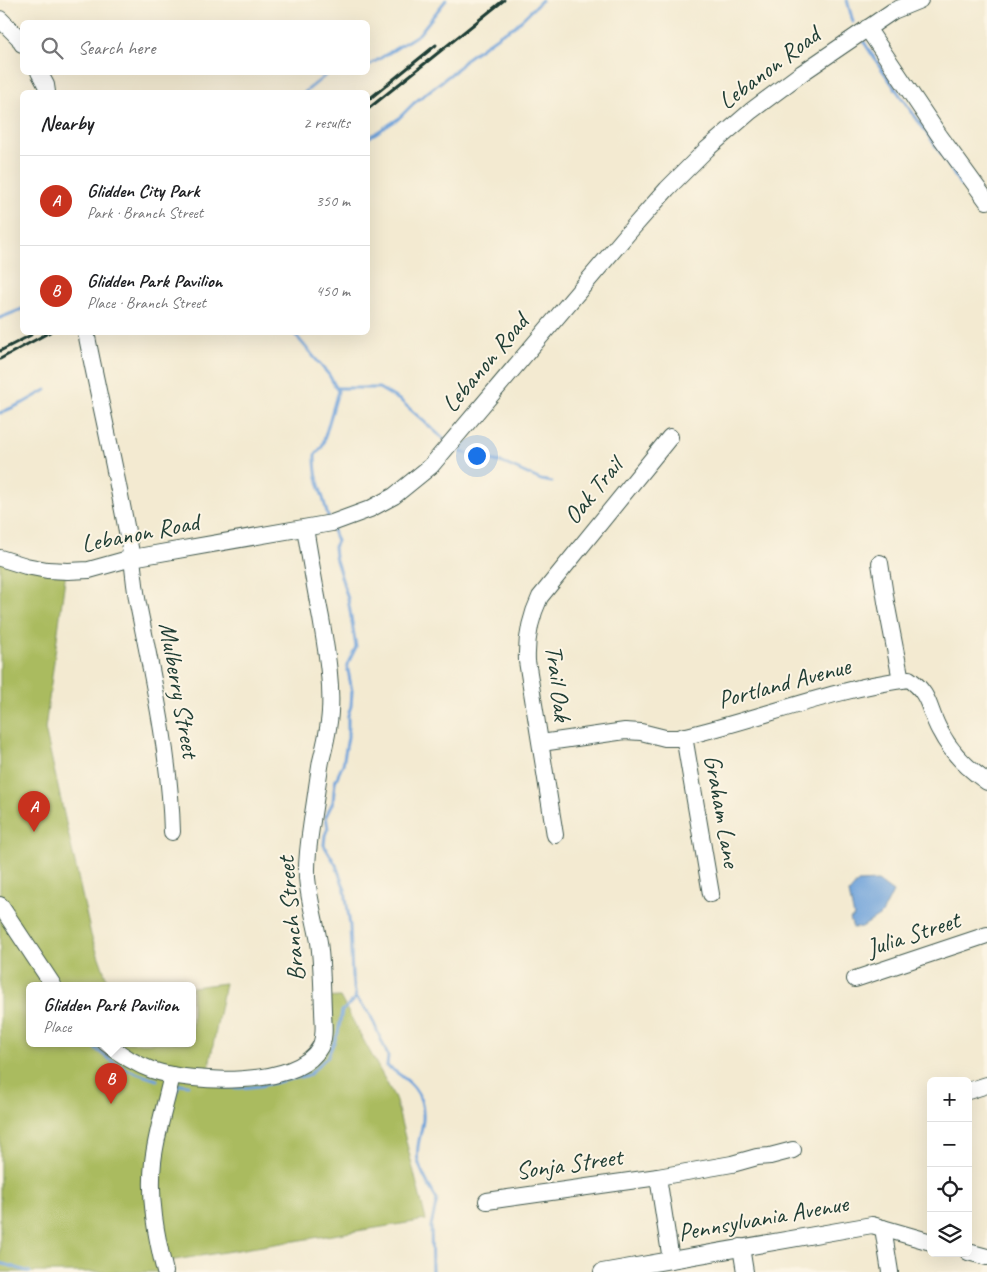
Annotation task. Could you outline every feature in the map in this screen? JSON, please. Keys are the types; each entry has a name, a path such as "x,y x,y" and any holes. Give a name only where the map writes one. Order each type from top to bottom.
{"street":[{"name":"Lebanon Road","path":"0,558 33,567 68,571 89,570 132,558 332,523 370,509 394,496 414,482 431,466 629,232 667,189 707,149 751,111 802,73 893,10 920,0"},
{"path":"0,19 20,40"},
{"path":"867,28 939,135 987,201"},
{"path":"41,75 47,90"},
{"name":"Mulberry Street","path":"87,335 132,558 138,603 147,643 168,772 172,832"},
{"name":"Oak Trail","path":"556,577 670,437"},
{"name":"Branch Street","path":"112,1047 136,1063 172,1075 220,1080 247,1078 295,1069 313,1057 324,1038 322,966 319,941 310,904 307,856 330,713 330,687 328,662 305,528"},
{"path":"880,563 901,680 909,679 918,684 925,694 938,729 948,746 958,758 986,779"},
{"name":"Trail Oak","path":"541,743 527,661 526,641 536,604 556,577"},
{"name":"Portland Avenue","path":"541,743 625,731 641,732 666,738 684,736 784,708 901,680"},
{"name":"Graham Lane","path":"684,736 711,894"},
{"path":"541,743 555,835"},
{"path":"0,905 51,982"},
{"name":"Julia Street","path":"855,979 987,935"},
{"path":"165,1272 154,1218 152,1186 153,1160 172,1075"},
{"path":"972,1090 987,1085"},
{"name":"Sonja Street","path":"487,1201 658,1177 732,1164 744,1159 770,1156 793,1150"},
{"name":"Sonja Street","path":"658,1177 671,1260"},
{"name":"Pennsylvania Avenue","path":"602,1272 872,1225 927,1241"},
{"path":"883,1228 890,1272"},
{"path":"741,1247 745,1272"},
{"path":"972,1253 987,1258"}],"green space":[{"path":"0,558 66,571 45,729 91,935 108,982 26,982 26,1047 196,1047 196,987 225,983 208,1072 247,1078 302,1065 319,1048 322,998 340,997 395,1098 426,1220 156,1263 158,1272 0,1272"}],"water":[{"path":"878,881 893,892 882,914 862,927 853,928 850,919 854,917 849,893 858,882"}],"waterway":[{"path":"370,65 419,34 446,0"},
{"path":"370,137 398,119 414,103 456,70 467,58 515,26 542,0"},
{"path":"847,0 853,22"},
{"path":"864,42 938,149 961,186"},
{"path":"308,90 326,75"},
{"path":"0,318 20,310"},
{"path":"296,335 329,375 338,391 322,447 315,455 318,480 329,519"},
{"path":"336,388 379,388 401,401 446,441"},
{"path":"0,413 46,390"},
{"path":"453,447 457,451 503,463 541,480 552,482"},
{"path":"332,528 337,541 334,547 335,557 348,599 356,647 347,665 352,691 348,715 348,737 343,764 335,782 333,802 326,816 328,828 324,845 336,865 345,890 350,926 352,976 356,998 370,1014 388,1056 387,1066 414,1087 421,1101 423,1120 417,1156 424,1176 437,1200 431,1226 432,1272"},
{"path":"221,1087 260,1086 309,1075 328,1056 338,1033 342,1011 356,998"},
{"path":"94,1047 121,1066 157,1080"},
{"path":"175,1096 179,1084 188,1085"},
{"path":"162,1156 162,1165"},
{"path":"0,1263 30,1272"}],"railway":[{"path":"370,107 504,0"},
{"path":"370,98 436,45"},
{"path":"0,351 31,335"},
{"path":"0,359 44,335"}],"place":[{"name":"Glidden City Park","path":"34,832"},
{"name":"Glidden Park Pavilion","path":"111,1104"}]}
